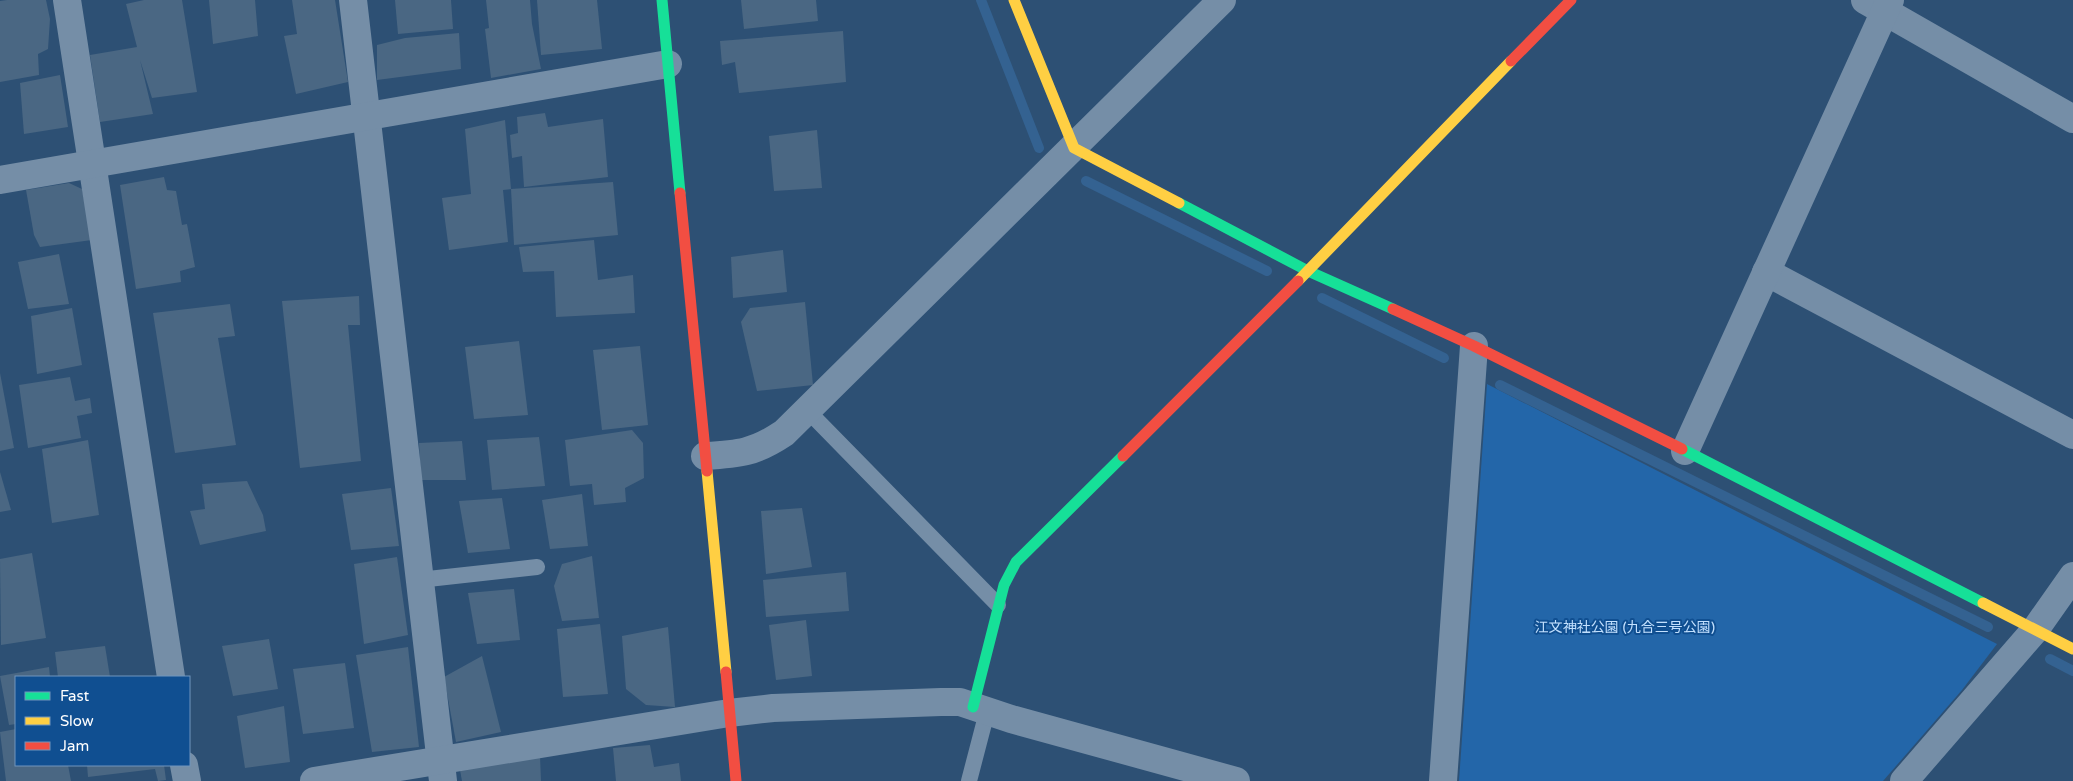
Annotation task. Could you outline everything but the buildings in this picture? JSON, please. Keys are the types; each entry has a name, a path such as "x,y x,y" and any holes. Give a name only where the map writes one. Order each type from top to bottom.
{"street":[{"path":"67,0 171,676"},
{"path":"353,0 441,771"},
{"path":"662,0 736,781"},
{"path":"1014,0 1074,148 1308,271 1474,346 1685,451 2073,649"},
{"path":"705,456 740,454 764,446 784,433 1222,0"},
{"path":"980,709 998,605 1004,585 1016,562 1308,271 1571,0"},
{"path":"1685,451 1766,272 1880,4 2073,119"},
{"path":"0,180 668,64"},
{"path":"1766,272 2073,435"},
{"path":"1444,781 1474,346"},
{"path":"1904,781 2035,630 2073,576"},
{"path":"314,781 441,771 729,713 773,708 838,708 941,702 960,702 1236,781"},
{"path":"184,766 186,781"}],"lane":[{"path":"807,410 998,605"},
{"path":"420,580 537,567"},
{"path":"970,781 980,709"}],"green space":[{"name":"江文神社公園 (九合三号公園)","path":"1487,384 1997,644 1962,690 1883,781 1459,781"}],"waterway":[{"path":"981,0 1039,148"},
{"path":"1086,181 1267,271"},
{"path":"1322,298 1444,358"},
{"path":"1500,385 1988,627"},
{"path":"2050,659 2073,671"}],"traffic: fast":[{"path":"662,0 680,193"},
{"path":"1179,203 1308,271 1393,309"},
{"path":"1682,449 1983,603"},
{"path":"973,707 1004,585 1016,562 1123,456"}],"traffic: slow":[{"path":"1014,0 1074,148 1179,203"},
{"path":"1298,281 1511,61"},
{"path":"707,471 726,672"},
{"path":"1983,603 2073,649"}],"traffic: jam":[{"path":"1511,61 1571,0"},
{"path":"680,193 707,471"},
{"path":"1123,456 1298,281"},
{"path":"1393,309 1474,346 1682,449"},
{"path":"726,672 736,781"}]}
